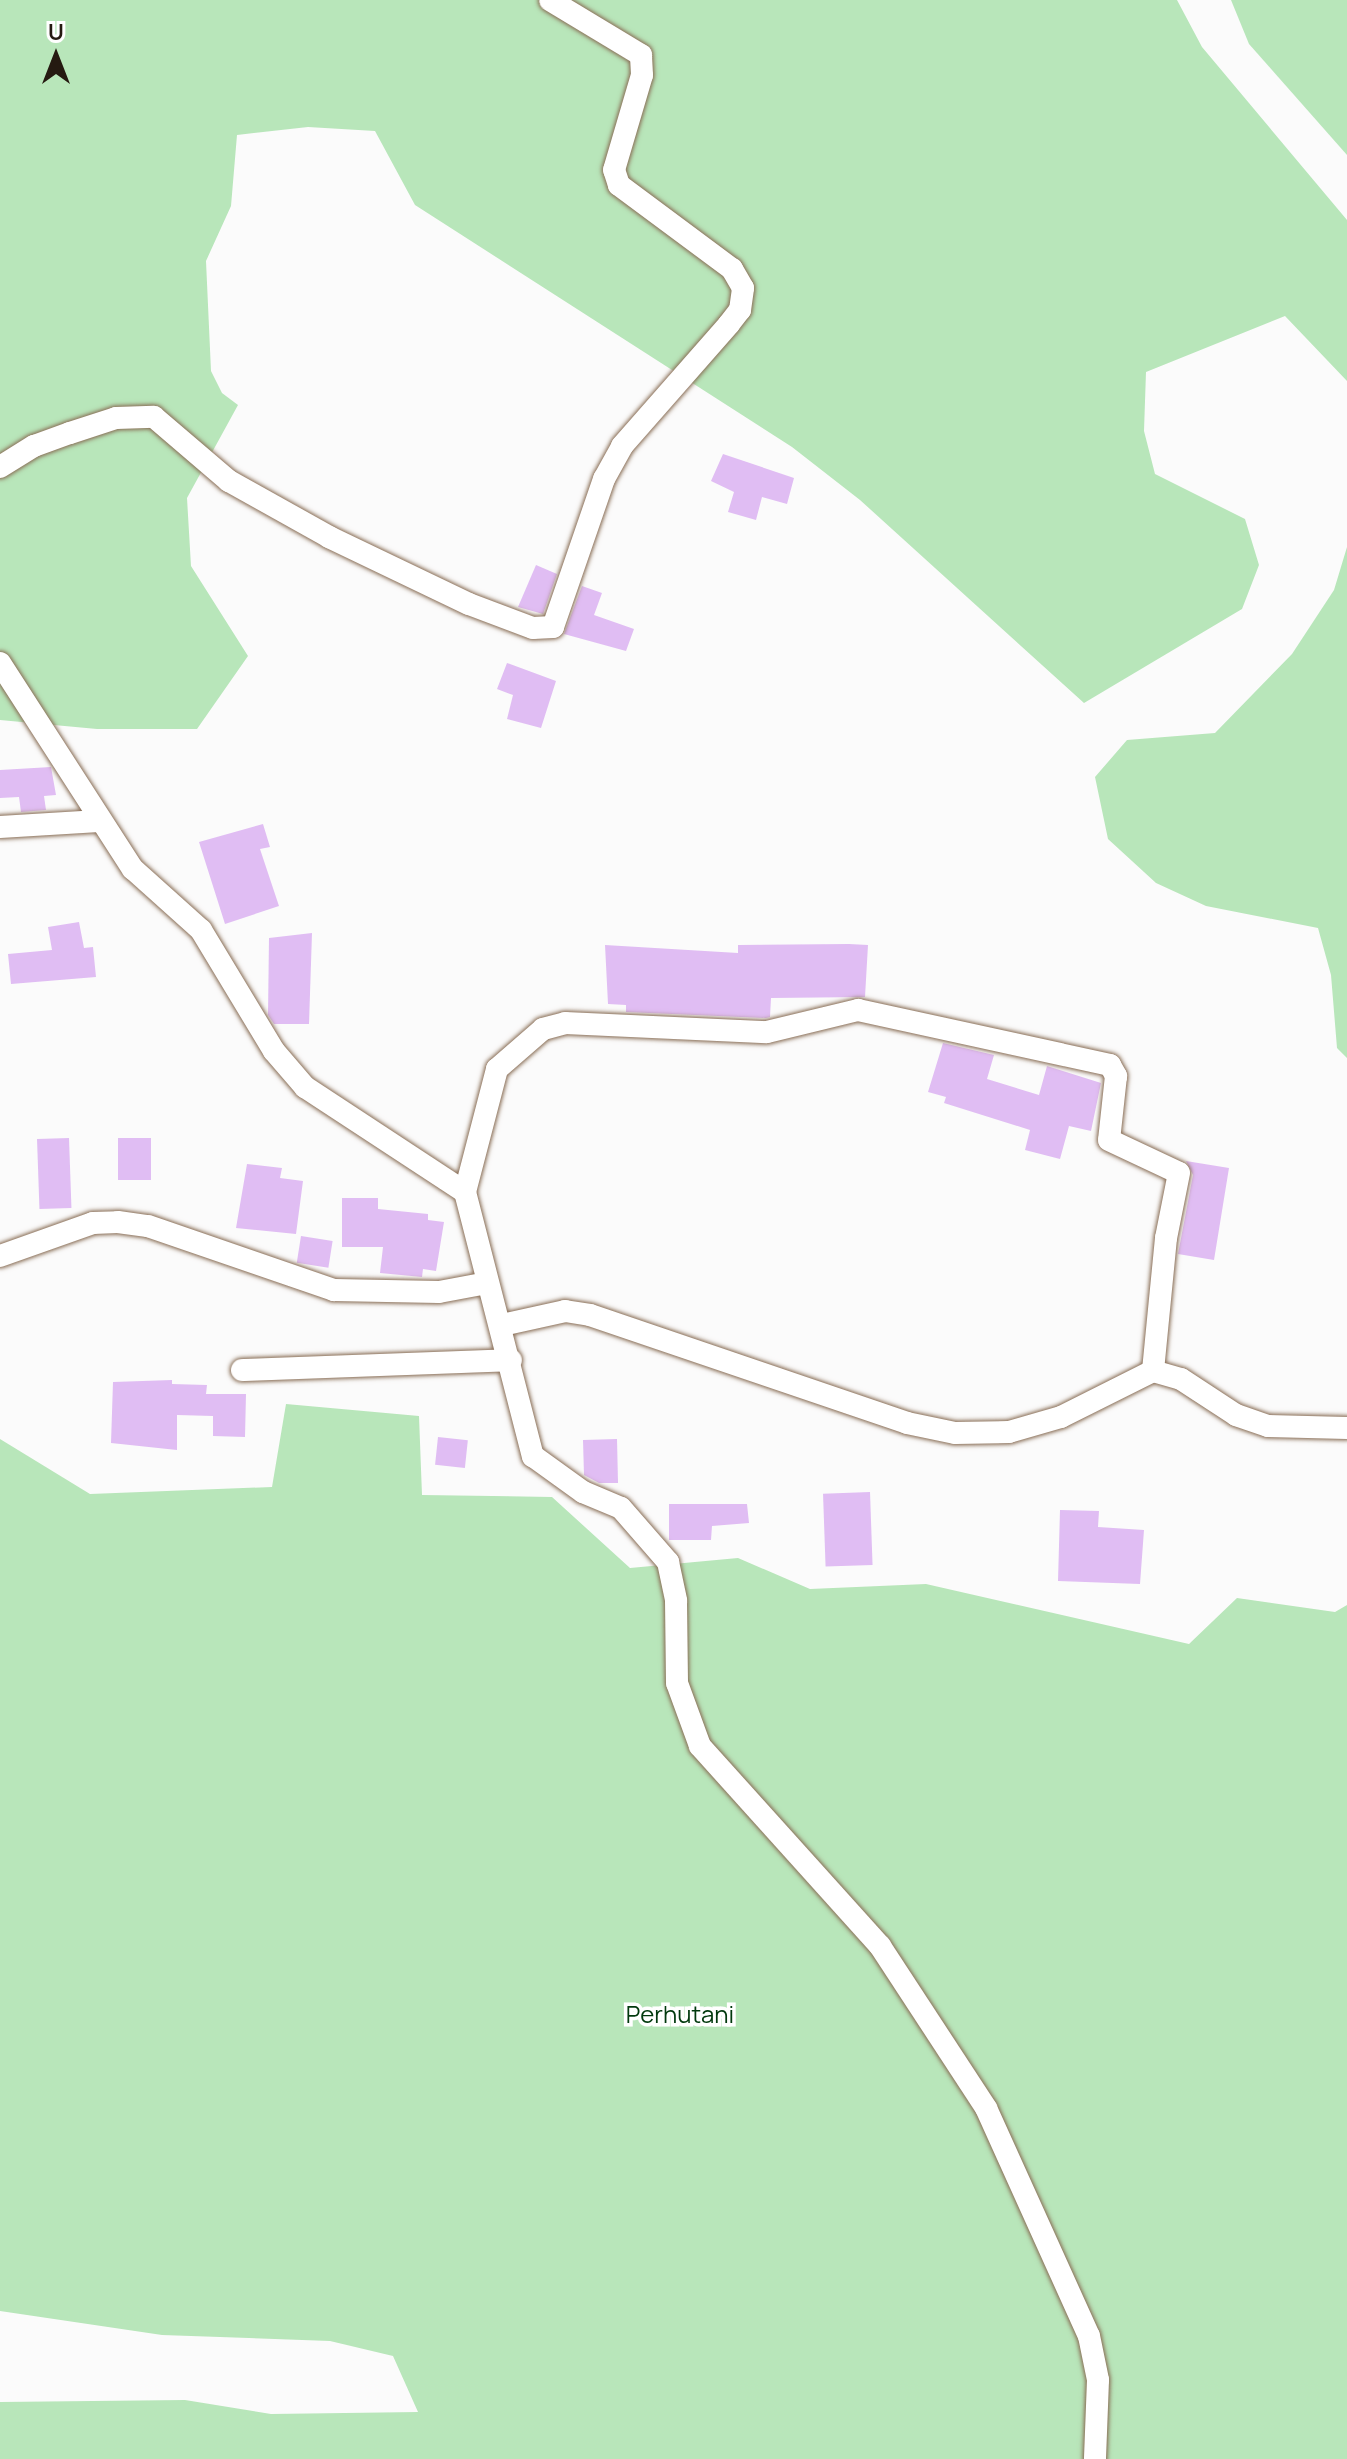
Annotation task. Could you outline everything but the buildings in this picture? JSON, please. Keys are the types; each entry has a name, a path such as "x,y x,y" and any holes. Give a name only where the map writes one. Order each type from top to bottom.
{"street":[{"path":"0,467 34,446 116,418 154,417 229,481 329,537 469,604 533,628 553,627 604,479 622,446 740,310 743,288 732,269 619,185 614,170 642,75 641,55 550,0"},
{"path":"0,663 99,821 133,869 201,930 274,1051 305,1087 465,1192"},
{"path":"0,827 99,821"},
{"path":"1095,2459 1098,2380 1089,2336 977,2090 880,1946 711,1764 677,1683 676,1601 668,1562 621,1508 583,1492 533,1456 502,1325 487,1283 465,1192 497,1069 543,1029 565,1023 767,1032 858,1010 1110,1065 1116,1076 1109,1140 1179,1173 1166,1238 1153,1371"},
{"path":"0,1256 93,1223 118,1222 148,1226 334,1290 423,1293 487,1283"},
{"path":"502,1325 565,1311 590,1315 907,1423 955,1433 1009,1432 1061,1417 1153,1371 1181,1379 1236,1415 1268,1426 1347,1428"},
{"path":"242,1370 511,1360"}],"green space":[{"path":"0,0 1177,0 1202,47 1347,220 1347,381 1285,316 1146,372 1144,431 1155,474 1245,519 1259,565 1242,609 1084,703 860,500 792,447 415,205 375,131 308,127 237,135 231,206 206,261 211,371 222,393 238,405 187,498 191,566 248,656 197,729 97,729 0,720"},
{"path":"1231,0 1347,0 1347,155 1249,44"},
{"path":"1347,547 1347,1058 1337,1048 1331,975 1318,928 1206,906 1156,883 1108,839 1095,777 1127,740 1215,733 1292,654 1334,590"},
{"name":"Perhutani","path":"286,1404 419,1416 422,1495 552,1497 630,1568 738,1558 810,1589 926,1584 1189,1644 1237,1598 1335,1612 1347,1605 1347,2459 0,2459 0,2402 185,2400 271,2414 418,2412 393,2356 330,2341 162,2335 0,2311 0,1439 90,1494 272,1487"}]}
